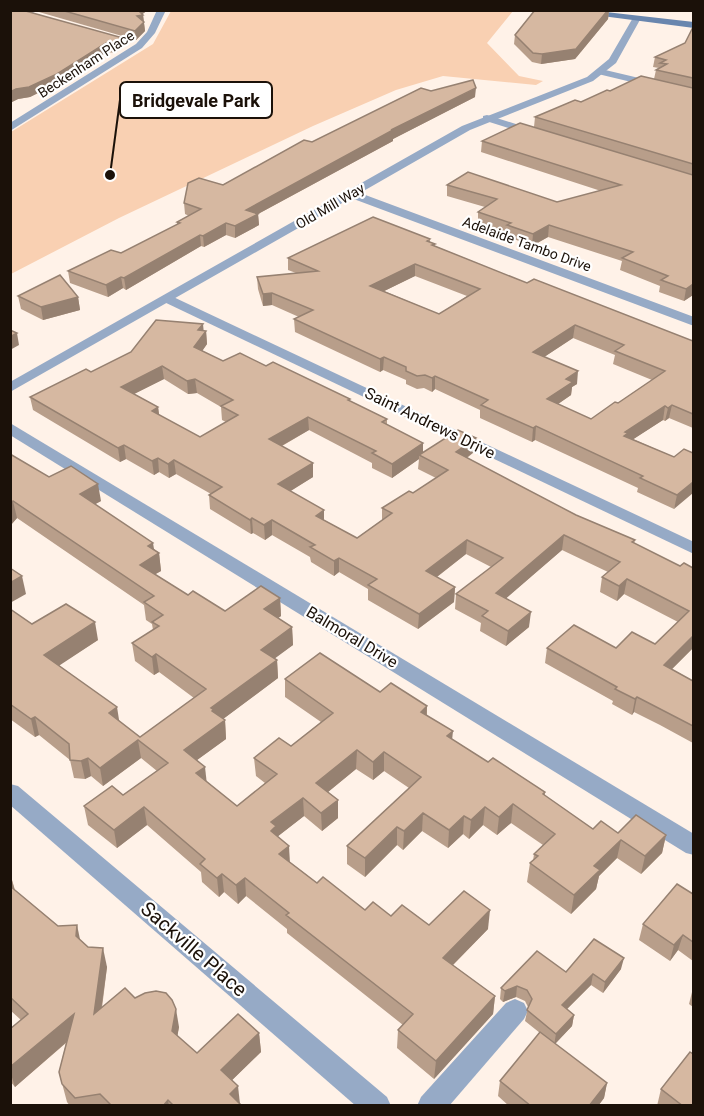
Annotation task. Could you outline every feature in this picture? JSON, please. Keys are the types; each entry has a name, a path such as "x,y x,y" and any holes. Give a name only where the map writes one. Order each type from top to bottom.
{"main road":[{"path":"560,10 639,14 693,25"}],"street":[{"path":"11,10 32,14"},
{"name":"Beckenham Place","path":"10,128 139,46 151,33 162,10"},
{"path":"10,22 32,14"},
{"name":"Old Mill Way","path":"10,388 487,118 578,84 601,72 618,53 639,14"},
{"path":"128,43 139,46"},
{"path":"601,72 693,94"},
{"path":"487,118 552,138"},
{"name":"Adelaide Tambo Drive","path":"351,194 693,322"},
{"name":"Saint Andrews Drive","path":"167,298 693,549"},
{"name":"Balmoral Drive","path":"10,428 693,846"},
{"name":"Sackville Place","path":"10,792 377,1106"},
{"path":"431,1106 515,1011"}],"shaded area":[{"path":"171,11 513,11 487,43 519,76 543,81 536,85 443,76 396,90 313,126 119,218 11,274 11,132 153,44"}],"building":[{"path":"10,10 22,10 123,38 114,44 106,43 57,74 29,87 10,92"},
{"path":"61,10 138,10 143,15 137,16 144,22 135,31"},
{"path":"535,10 608,10 576,49 542,54 533,53 515,35"},
{"path":"693,27 693,78 656,70 667,64 660,63 666,60 655,57 685,43"},
{"path":"641,76 693,88 693,164 535,117 575,100 581,102 607,90 610,91"},
{"path":"473,80 476,88 391,130 393,130 246,210 258,214 235,226 226,223 124,278 121,277 106,285 68,271 111,250 121,253 180,223 177,222 201,209 184,203 188,183 199,178 223,185 304,140 312,142 421,88 431,91"},
{"path":"520,123 693,175 693,284 686,289 661,280 668,276 622,258 633,252 549,225 533,234 507,225 511,223 478,212 497,199 447,185 468,172 557,202 621,185 482,141"},
{"path":"373,217 430,239 427,241 435,244 432,245 527,283 534,279 693,341 693,414 672,405 668,408 665,406 625,432 628,433 624,436 674,457 684,449 693,453 693,482 677,495 640,478 643,476 536,426 533,428 481,405 488,400 435,376 432,378 425,375 417,376 406,371 406,367 384,357 380,359 294,319 313,310 272,293 263,294 257,277 318,271 288,258","holes":["415,264 480,289 439,314 370,286","575,325 624,345 615,351 665,371 591,419 547,399 573,382 566,379 578,371 533,352"]},
{"path":"60,275 78,297 41,307 18,296"},
{"path":"156,320 203,324 198,330 206,331 194,347 223,361 240,353 266,366 273,362 350,399 348,400 387,419 382,422 423,443 392,464 372,453 376,451 308,417 269,439 313,463 278,484 324,510 316,516 357,538 392,513 382,508 409,491 413,493 448,470 419,455 458,430 476,438 456,452 576,515 635,540 632,542 680,566 684,563 693,568 693,636 664,665 693,681 693,726 637,697 635,699 615,689 617,687 547,648 574,625 616,648 632,632 655,644 689,611 627,579 619,586 602,577 620,562 564,535 496,593 531,612 508,631 482,616 488,611 456,594 503,558 467,540 426,571 455,587 419,614 368,585 377,579 339,558 334,561 310,547 315,545 272,520 264,525 252,518 250,520 209,495 222,487 174,460 168,464 158,458 152,461 124,445 118,448 30,397 86,369 91,372 131,352","holes":["162,366 187,381 195,379 233,400 221,406 238,415 200,437 152,411 158,407 121,387"]},
{"path":"10,330 17,333 10,337"},
{"path":"10,454 49,477 71,466 98,484 80,494 153,543 148,546 159,553 140,565 188,595 193,591 225,611 261,586 280,598 264,609 292,627 261,650 277,660 211,708 225,720 184,750 205,767 196,773 237,806 277,774 254,758 279,738 291,746 333,713 285,679 320,653 380,692 391,683 427,706 421,712 453,731 447,736 488,762 493,758 545,792 543,794 593,829 601,821 618,833 636,815 666,835 645,856 621,840 594,866 600,870 574,895 530,863 538,856 534,854 555,834 513,804 499,817 485,807 471,820 464,816 449,830 423,813 404,831 397,827 365,858 347,846 421,777 384,752 373,762 357,750 316,783 338,800 321,813 303,798 271,822 276,826 271,831 289,846 279,854 317,883 323,877 365,910 373,902 391,916 402,905 429,925 464,891 490,910 443,958 495,996 436,1061 398,1030 413,1014 286,915 289,913 245,878 236,885 222,874 217,878 200,864 205,859 144,807 114,830 84,806 112,786 123,795 168,763 138,740 100,768 88,758 81,761 70,760 69,744 35,717 31,719 10,704 10,609 32,624 66,604 95,622 44,655 117,707 109,713 140,737 206,689 156,654 152,657 132,643 159,626 152,622 163,615 144,602 154,596 13,501 10,504"},
{"path":"10,568 22,576 10,583"},
{"path":"677,884 693,894 693,942 683,935 674,945 643,924"},
{"path":"10,886 58,926 77,925 76,936 88,947 103,948 94,1014 125,988 135,998 156,991 166,993 176,1009 172,1031 197,1053 238,1014 259,1033 221,1070 238,1086 230,1094 242,1106 174,1106 168,1100 163,1106 112,1106 100,1094 75,1098 62,1084 59,1072 74,1014 10,1067 10,1029 28,1014 10,997"},
{"path":"594,939 624,958 605,982 593,974 562,1005 574,1015 556,1034 527,1010 532,999 527,990 517,986 505,991 501,988 537,951 566,972"},
{"path":"540,1032 607,1083 589,1106 531,1106 500,1081"},
{"path":"690,1052 693,1054 693,1106 683,1106 661,1089"}],"place":[{"name":"Bridgevale Park","path":"110,175"}]}
